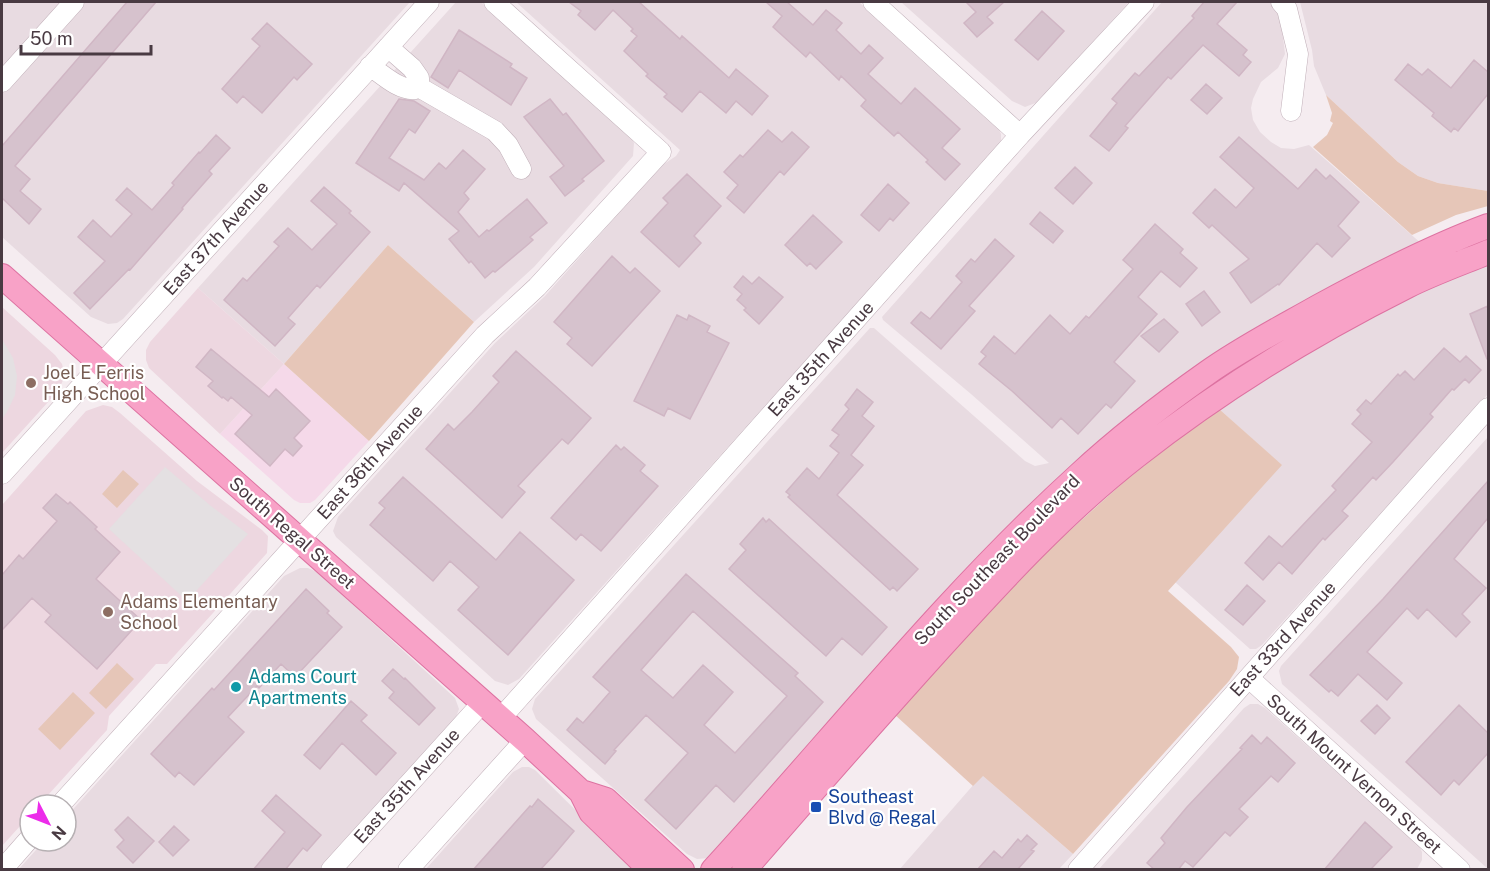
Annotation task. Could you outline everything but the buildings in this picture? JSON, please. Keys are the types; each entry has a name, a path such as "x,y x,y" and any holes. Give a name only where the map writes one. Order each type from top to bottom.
{"main road":[{"name":"South Southeast Boulevard","path":"713,870 892,667 1004,547 1080,474 1137,426 1209,372 1288,324 1356,286 1446,241 1488,226"},
{"name":"South Southeast Boulevard","path":"744,870 847,751 1006,576 1074,510 1135,456 1218,395 1307,339 1409,285 1488,252"},
{"name":"South Regal Street","path":"2,276 501,718 581,792 591,812 651,870"},
{"name":"South Regal Street","path":"581,792 606,800 682,870"}],"street":[{"path":"2,82 74,2"},
{"name":"East 37th Avenue","path":"2,474 429,2"},
{"name":"East 36th Avenue","path":"71,793 485,335 537,287 661,152 494,2"},
{"path":"873,2 1020,135"},
{"name":"East 35th Avenue","path":"501,718 1020,135 1144,2"},
{"path":"1281,2 1287,9 1298,54 1291,111"},
{"path":"370,66 402,87 409,90 415,89 419,78 412,68 388,47"},
{"path":"417,86 495,131 508,145 521,169"},
{"name":"East 33rd Avenue","path":"1078,870 1488,408"},
{"name":"South Mount Vernon Street","path":"1249,678 1449,866"},
{"name":"East 35th Avenue","path":"331,870 483,702"},
{"path":"408,870 525,740"},
{"path":"2,870 18,852"}],"shaded area":[{"path":"2,2 410,2 123,319 117,323 108,324 91,317 2,237"},
{"path":"456,2 481,2 631,138 634,143 633,156 534,267 474,322 388,245 284,364 198,288"},
{"path":"516,2 859,2 996,124 1001,134 1001,141 519,679 508,685 495,681 336,537 333,531 338,517 495,343 545,296 661,166 676,156 680,150"},
{"path":"901,2 1129,2 1038,102 1025,107 1012,101"},
{"path":"1162,2 1273,2 1281,21 1285,54 1278,68 1261,82 1253,99 1251,108 1253,120 1260,132 1281,148 1294,149 1309,145 1423,245 1223,356 710,858 697,859 687,854 536,719 532,709 535,699 870,328 874,328 1025,461 1035,466 1049,463 882,317"},
{"path":"1300,2 1488,2 1488,191 1438,183 1418,176 1398,162 1326,95 1314,66"},
{"path":"1326,95 1398,162 1418,176 1438,183 1488,191 1488,206 1456,215 1412,235 1313,147 1327,135 1333,123 1330,121 1332,113"},
{"path":"388,245 474,322 369,441 284,364"},
{"path":"1488,262 1488,394 1262,645 1256,649 1250,649 1175,582 1281,465 1218,408 1383,308"},
{"path":"198,288 284,364 220,434 149,368 146,360 146,350 150,342"},
{"name":"Joel E Ferris High School","path":"2,307 55,355 62,364 65,376 58,391 2,453"},
{"path":"2,339 13,358 17,376 15,395 2,419"},
{"path":"284,364 369,441 310,503 300,503 294,500 220,434"},
{"name":"Adams Elementary School","path":"103,405 112,407 120,413 197,481 262,530 268,536 267,553 167,664 156,664 109,716 107,730 50,793 18,793 18,828 2,846 2,505 86,411"},
{"path":"1218,408 1282,465 1168,591 1231,647 1239,657 1237,669 1229,681 1073,854 983,776 973,786 894,714 1046,552 1126,480"},
{"path":"1488,437 1488,869 1282,684 1279,671 1281,666"},
{"path":"165,467 248,534 187,601 109,529"},
{"path":"123,470 139,484 117,508 102,494"},
{"path":"300,568 308,568 317,572 455,698 459,709 455,720 320,869 18,870 33,853 78,853 78,804 284,576"},
{"path":"117,663 134,679 106,709 89,693"},
{"path":"73,692 95,713 60,750 38,729"},
{"path":"1250,704 1258,704 1265,708 1419,846 1422,860 1417,869 1098,870"},
{"path":"522,767 535,770 636,870 425,870 513,772"},
{"path":"982,775 1073,854 1059,869 899,870"}],"place":[{"name":"Joel E Ferris High School","path":"31,383"},
{"name":"Adams Elementary School","path":"108,612"},
{"name":"Adams Court Apartments","path":"236,687"},
{"name":"Southeast Blvd @ Regal","path":"816,807"}]}
